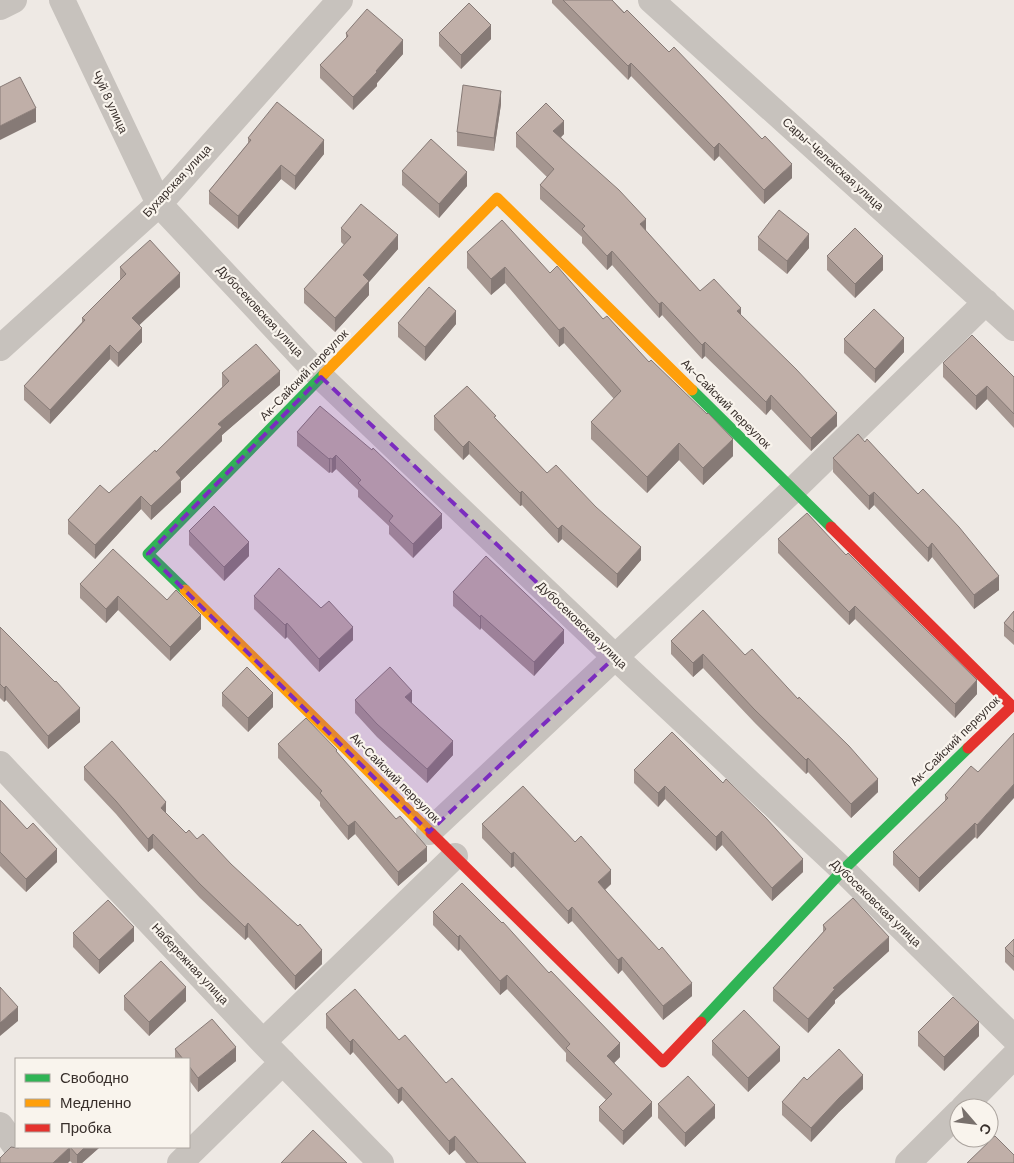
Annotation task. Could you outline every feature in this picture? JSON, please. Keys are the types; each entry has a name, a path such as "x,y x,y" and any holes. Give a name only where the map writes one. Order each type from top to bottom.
{"street":[{"path":"0,6 14,0"},
{"name":"Чуй 8 улица","path":"62,0 159,204"},
{"name":"Бухарская улица","path":"0,347 159,204 340,0"},
{"name":"Сары-Челекская улица","path":"651,0 1014,328"},
{"name":"Ак-Сайский переулок","path":"497,198 1012,706 843,870 663,1062 148,554 321,377 497,198"},
{"name":"Дубосековская улица","path":"159,204 321,377 614,657 843,870 1014,1038"},
{"path":"429,832 793,490 986,302"},
{"name":"Набережная улица","path":"0,764 263,1042 381,1163"},
{"path":"263,1042 455,856"},
{"path":"973,1098 1014,1056"},
{"path":"180,1163 283,1062"},
{"path":"908,1163 949,1122"},
{"path":"0,1125 15,1146"},
{"path":"17,1148 29,1163"}],"highlighted area":[{"path":"321,377 615,657 429,832 148,554"}],"building":[{"path":"563,0 612,0 624,13 627,10 669,52 674,47 762,139 765,136 792,164 764,190 719,143 714,148 631,63 628,66"},
{"path":"469,3 491,25 461,55 439,33"},
{"path":"367,9 403,40 377,72 353,97 320,65 348,36 346,33"},
{"path":"20,77 36,108 0,126 0,87"},
{"path":"463,85 501,91 494,138 457,132"},
{"path":"277,102 324,140 295,176 281,165 238,216 209,191 251,140 248,138"},
{"path":"546,103 564,121 553,131 619,190 646,219 640,224 700,291 714,279 741,308 737,311 796,369 837,413 811,438 771,395 766,402 705,342 702,345 662,302 659,304 612,251 607,256 582,229 585,226 540,185 554,169 516,133"},
{"path":"431,139 467,172 439,204 402,171"},
{"path":"361,204 398,235 363,275 369,281 335,318 304,289 351,237 341,228"},
{"path":"779,210 809,234 787,261 758,237"},
{"path":"502,220 550,273 557,266 603,319 607,316 649,362 651,360 733,439 703,468 679,443 647,477 591,422 621,391 564,327 559,330 505,267 491,279 467,252"},
{"path":"855,228 883,256 855,284 827,256"},
{"path":"150,240 180,273 132,318 142,328 118,353 110,345 50,410 24,386 85,320 82,318 126,274 120,267"},
{"path":"429,287 456,311 425,347 398,323"},
{"path":"874,309 904,338 875,369 844,339"},
{"path":"972,335 1014,377 1014,414 987,386 976,396 943,363"},
{"path":"256,344 280,371 218,424 222,427 176,472 181,478 151,506 141,496 95,545 68,520 100,485 109,493 155,450 156,452 229,381 222,373"},
{"path":"467,386 547,473 556,465 596,507 641,547 617,574 562,525 558,529 522,491 520,493 469,441 463,447 434,416"},
{"path":"320,406 372,450 373,448 442,514 413,544 389,521 393,516 358,483 361,480 336,455 329,459 297,432"},
{"path":"858,434 865,442 867,439 918,494 923,489 959,527 999,576 974,595 932,543 928,548 874,492 869,496 833,458"},
{"path":"214,506 249,542 224,567 189,531"},
{"path":"807,513 846,555 848,553 977,680 955,704 855,606 849,612 778,539"},
{"path":"113,549 167,600 176,590 201,615 170,647 118,596 106,609 80,584"},
{"path":"486,556 564,630 534,662 453,592"},
{"path":"279,568 321,608 329,601 353,627 319,659 287,623 285,625 254,596"},
{"path":"703,610 745,655 752,649 798,699 799,697 849,746 878,779 851,804 808,758 806,760 754,709 703,654 693,663 671,641"},
{"path":"1014,611 1014,632 1004,623"},
{"path":"0,627 56,681 80,708 48,736 6,686 4,688 0,684"},
{"path":"247,667 273,693 248,718 222,693"},
{"path":"390,667 412,691 405,697 453,741 427,769 377,724 355,700"},
{"path":"306,718 337,750 396,819 400,816 427,847 398,872 355,821 348,826 320,793 322,791 278,744"},
{"path":"672,732 723,783 726,779 766,818 803,859 772,888 722,831 716,837 665,786 658,793 634,770"},
{"path":"1014,733 1014,784 977,825 975,823 919,878 893,852 948,798 945,795 971,766 978,772"},
{"path":"112,741 166,802 161,808 186,833 189,830 197,839 203,834 231,864 298,926 300,924 322,950 295,976 248,923 245,927 200,884 153,834 148,839 84,767"},
{"path":"523,786 575,842 581,836 611,870 598,882 659,950 662,947 692,983 663,1006 622,957 618,960 572,907 568,911 514,852 511,854 482,824"},
{"path":"0,800 27,829 33,823 57,849 26,879 0,852"},
{"path":"462,883 503,922 549,973 551,971 620,1043 607,1056 652,1102 623,1131 599,1107 612,1094 566,1048 570,1044 507,975 500,981 460,935 458,937 433,912"},
{"path":"853,898 889,937 833,988 835,989 808,1019 773,988 826,929 823,925"},
{"path":"108,900 134,927 99,960 73,933"},
{"path":"1014,939 1014,957 1005,948"},
{"path":"161,961 186,987 149,1022 124,996"},
{"path":"0,987 18,1007 0,1023"},
{"path":"355,989 399,1040 405,1035 446,1083 452,1078 526,1163 478,1163 455,1136 449,1141 402,1087 398,1090 353,1039 350,1042 326,1014"},
{"path":"953,997 979,1022 944,1057 918,1032"},
{"path":"744,1010 780,1047 748,1078 712,1041"},
{"path":"212,1019 236,1047 198,1078 190,1067 190,1058 182,1058 175,1049"},
{"path":"839,1049 863,1075 811,1128 782,1102 804,1077 807,1080"},
{"path":"688,1076 715,1105 685,1133 658,1104"},
{"path":"313,1130 347,1163 281,1163"},
{"path":"999,1140 1014,1155 1014,1163 967,1163 983,1148 999,1148"},
{"path":"11,1147 69,1148 53,1163 0,1163 0,1158"},
{"path":"71,1148 84,1148 77,1155"}],"traffic: fast":[{"path":"185,590 148,554 324,374"},
{"path":"692,390 831,527"},
{"path":"701,1022 843,870 968,748"}],"traffic: slow":[{"path":"497,198 692,390"},
{"path":"324,374 497,198"},
{"path":"185,590 431,833"}],"traffic: jam":[{"path":"831,527 1012,706 968,748"},
{"path":"431,833 663,1062 701,1022"}]}
